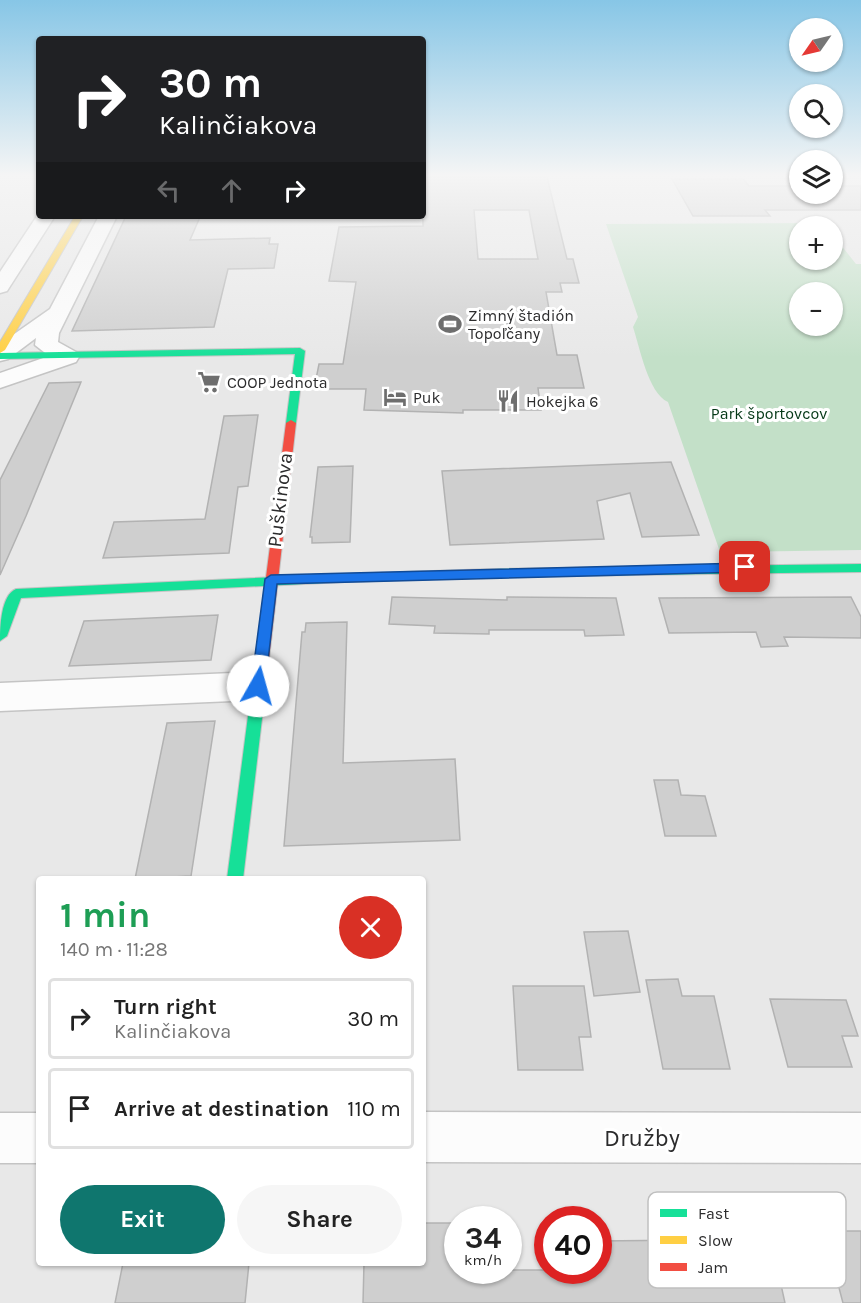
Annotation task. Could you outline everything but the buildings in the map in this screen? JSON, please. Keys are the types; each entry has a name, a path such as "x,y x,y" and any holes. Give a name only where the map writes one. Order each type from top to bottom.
{"street":[{"path":"0,288 33,237"},
{"path":"0,353 67,237"},
{"path":"68,357 46,345 48,333 97,237"},
{"path":"0,353 56,314"},
{"name":"Puškinova","path":"0,353 68,357 300,351 286,449 235,876"},
{"name":"Puškinova","path":"0,381 68,357"},
{"path":"0,636 16,594 271,579 698,567 861,568"},
{"path":"0,697 258,686"},
{"name":"Družby","path":"426,1137 861,1138"},
{"path":"0,1138 36,1138"}],"green space":[{"name":"Park športovcov","path":"610,237 789,237 789,270 843,270 843,248 856,264 861,264 861,550 720,552 668,402 661,397 650,380 633,327 638,317"}],"traffic: fast":[{"path":"0,356 300,351 291,423"},
{"path":"493,573 861,568"},
{"path":"0,636 16,594 343,578"},
{"path":"235,876 259,685"}],"traffic: slow":[{"path":"0,350 67,237"}],"traffic: jam":[{"path":"259,685 291,423"},
{"path":"343,578 493,573"}],"place":[{"name":"Zimný štadión Topoľčany","path":"450,324"},
{"name":"COOP Jednota","path":"209,382"},
{"name":"Puk","path":"395,397"},
{"name":"Hokejka 6","path":"508,401"}],"route":[{"path":"258,686 271,579 745,567"}]}
